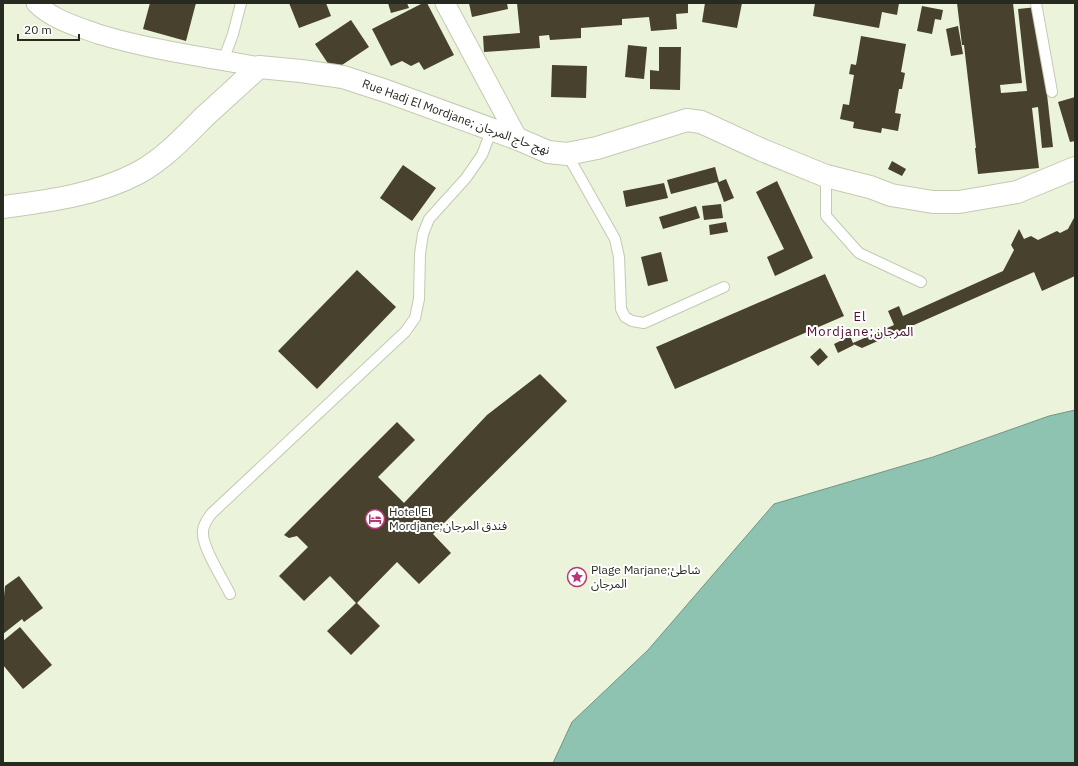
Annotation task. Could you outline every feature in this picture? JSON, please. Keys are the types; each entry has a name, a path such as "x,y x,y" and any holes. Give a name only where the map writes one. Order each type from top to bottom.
{"street":[{"path":"36,3 55,18 108,37 144,47 259,67"},
{"path":"445,3 518,139"},
{"path":"3,207 63,199 112,185 139,173 185,138 205,117 259,67"},
{"name":"Rue Hadj El Mordjane; نهج حاج المرجان","path":"259,67 343,77 492,129 548,152 567,154 597,148 687,120 701,122 762,150 826,176 870,187 891,195 933,202 959,202 1017,192 1075,168"}],"lane":[{"path":"223,61 233,34 241,3"},
{"path":"1036,3 1052,92"},
{"path":"230,594 207,549 202,534 204,525 211,514 405,332 415,318 419,299 420,254 423,234 429,219 466,178 482,155 492,129"},
{"path":"567,154 615,239 619,257 621,309 625,317 632,321 644,323 724,286"},
{"path":"826,176 826,216 859,253 921,282"}],"water":[{"path":"1075,410 1075,763 553,763 572,722 648,650 774,504 933,457 1049,416"}],"building":[{"path":"150,3 196,3 186,41 143,29"},
{"path":"289,3 326,3 331,16 299,28"},
{"path":"388,3 407,3 409,8 391,13"},
{"path":"423,3 427,3 454,55 424,70 419,62 411,66 402,61 391,66 372,29"},
{"path":"469,3 507,3 508,9 472,17"},
{"path":"517,3 688,3 688,13 676,14 677,29 651,31 649,17 622,19 622,25 581,28 581,38 550,40 549,35 539,36 540,48 484,52 483,36 520,33"},
{"path":"705,3 742,3 737,28 702,22"},
{"path":"815,3 899,3 897,15 882,12 879,28 813,16"},
{"path":"957,3 1013,3 1022,83 1000,85 1001,93 1027,91 1018,9 1037,7 1053,147 1042,148 1038,107 1032,108 1039,168 978,174 964,45 962,45"},
{"path":"922,6 943,10 941,20 935,19 932,34 917,31"},
{"path":"351,20 369,47 333,71 315,44"},
{"path":"958,26 963,54 951,56 946,29"},
{"path":"861,36 906,44 901,72 905,73 902,89 899,89 895,113 901,114 898,131 882,128 881,133 853,128 854,122 840,119 843,104 849,105 854,75 849,74 851,64 856,65"},
{"path":"628,45 647,47 644,79 625,77"},
{"path":"659,47 681,47 680,90 650,89 650,70 659,71"},
{"path":"552,65 587,66 586,98 551,97"},
{"path":"1075,97 1075,141 1070,142 1058,102"},
{"path":"892,161 906,169 902,176 888,169"},
{"path":"403,165 436,188 412,221 380,198"},
{"path":"715,167 719,182 726,179 734,198 724,202 717,182 671,194 667,180"},
{"path":"777,181 813,258 775,276 767,257 784,249 756,192"},
{"path":"664,183 668,198 626,207 623,191"},
{"path":"721,204 723,218 704,220 702,206"},
{"path":"696,206 700,218 663,229 659,217"},
{"path":"1075,216 1075,276 1042,291 1034,272 862,348 853,344 854,345 838,353 834,344 850,336 853,343 894,325 888,311 899,306 903,316 1003,271 1014,250 1011,245 1019,229 1024,239 1031,236 1038,240 1057,231 1060,233 1068,229"},
{"path":"726,222 728,232 710,235 709,225"},
{"path":"661,252 668,281 648,286 641,257"},
{"path":"357,270 396,307 317,389 278,351"},
{"path":"825,274 844,316 675,389 656,347"},
{"path":"820,348 828,357 818,366 810,357"},
{"name":"Hotel El Mordjane;فندق المرجان","path":"540,374 567,401 433,534 451,553 419,584 397,562 357,603 380,626 351,655 327,631 356,603 330,576 304,601 279,576 308,547 297,536 289,538 284,535 397,422 415,440 378,477 404,503 487,415"},
{"path":"19,576 43,608 24,622 22,619 3,634 3,597 5,586"},
{"path":"20,627 52,665 23,689 3,665 3,641"}],"place":[{"name":"Hotel El Mordjane;فندق المرجان","path":"375,519"},
{"name":"Plage Marjane;شاطئ المرجان","path":"577,577"}],"district":[{"name":"El Mordjane;المرجان","path":"860,324"}]}
